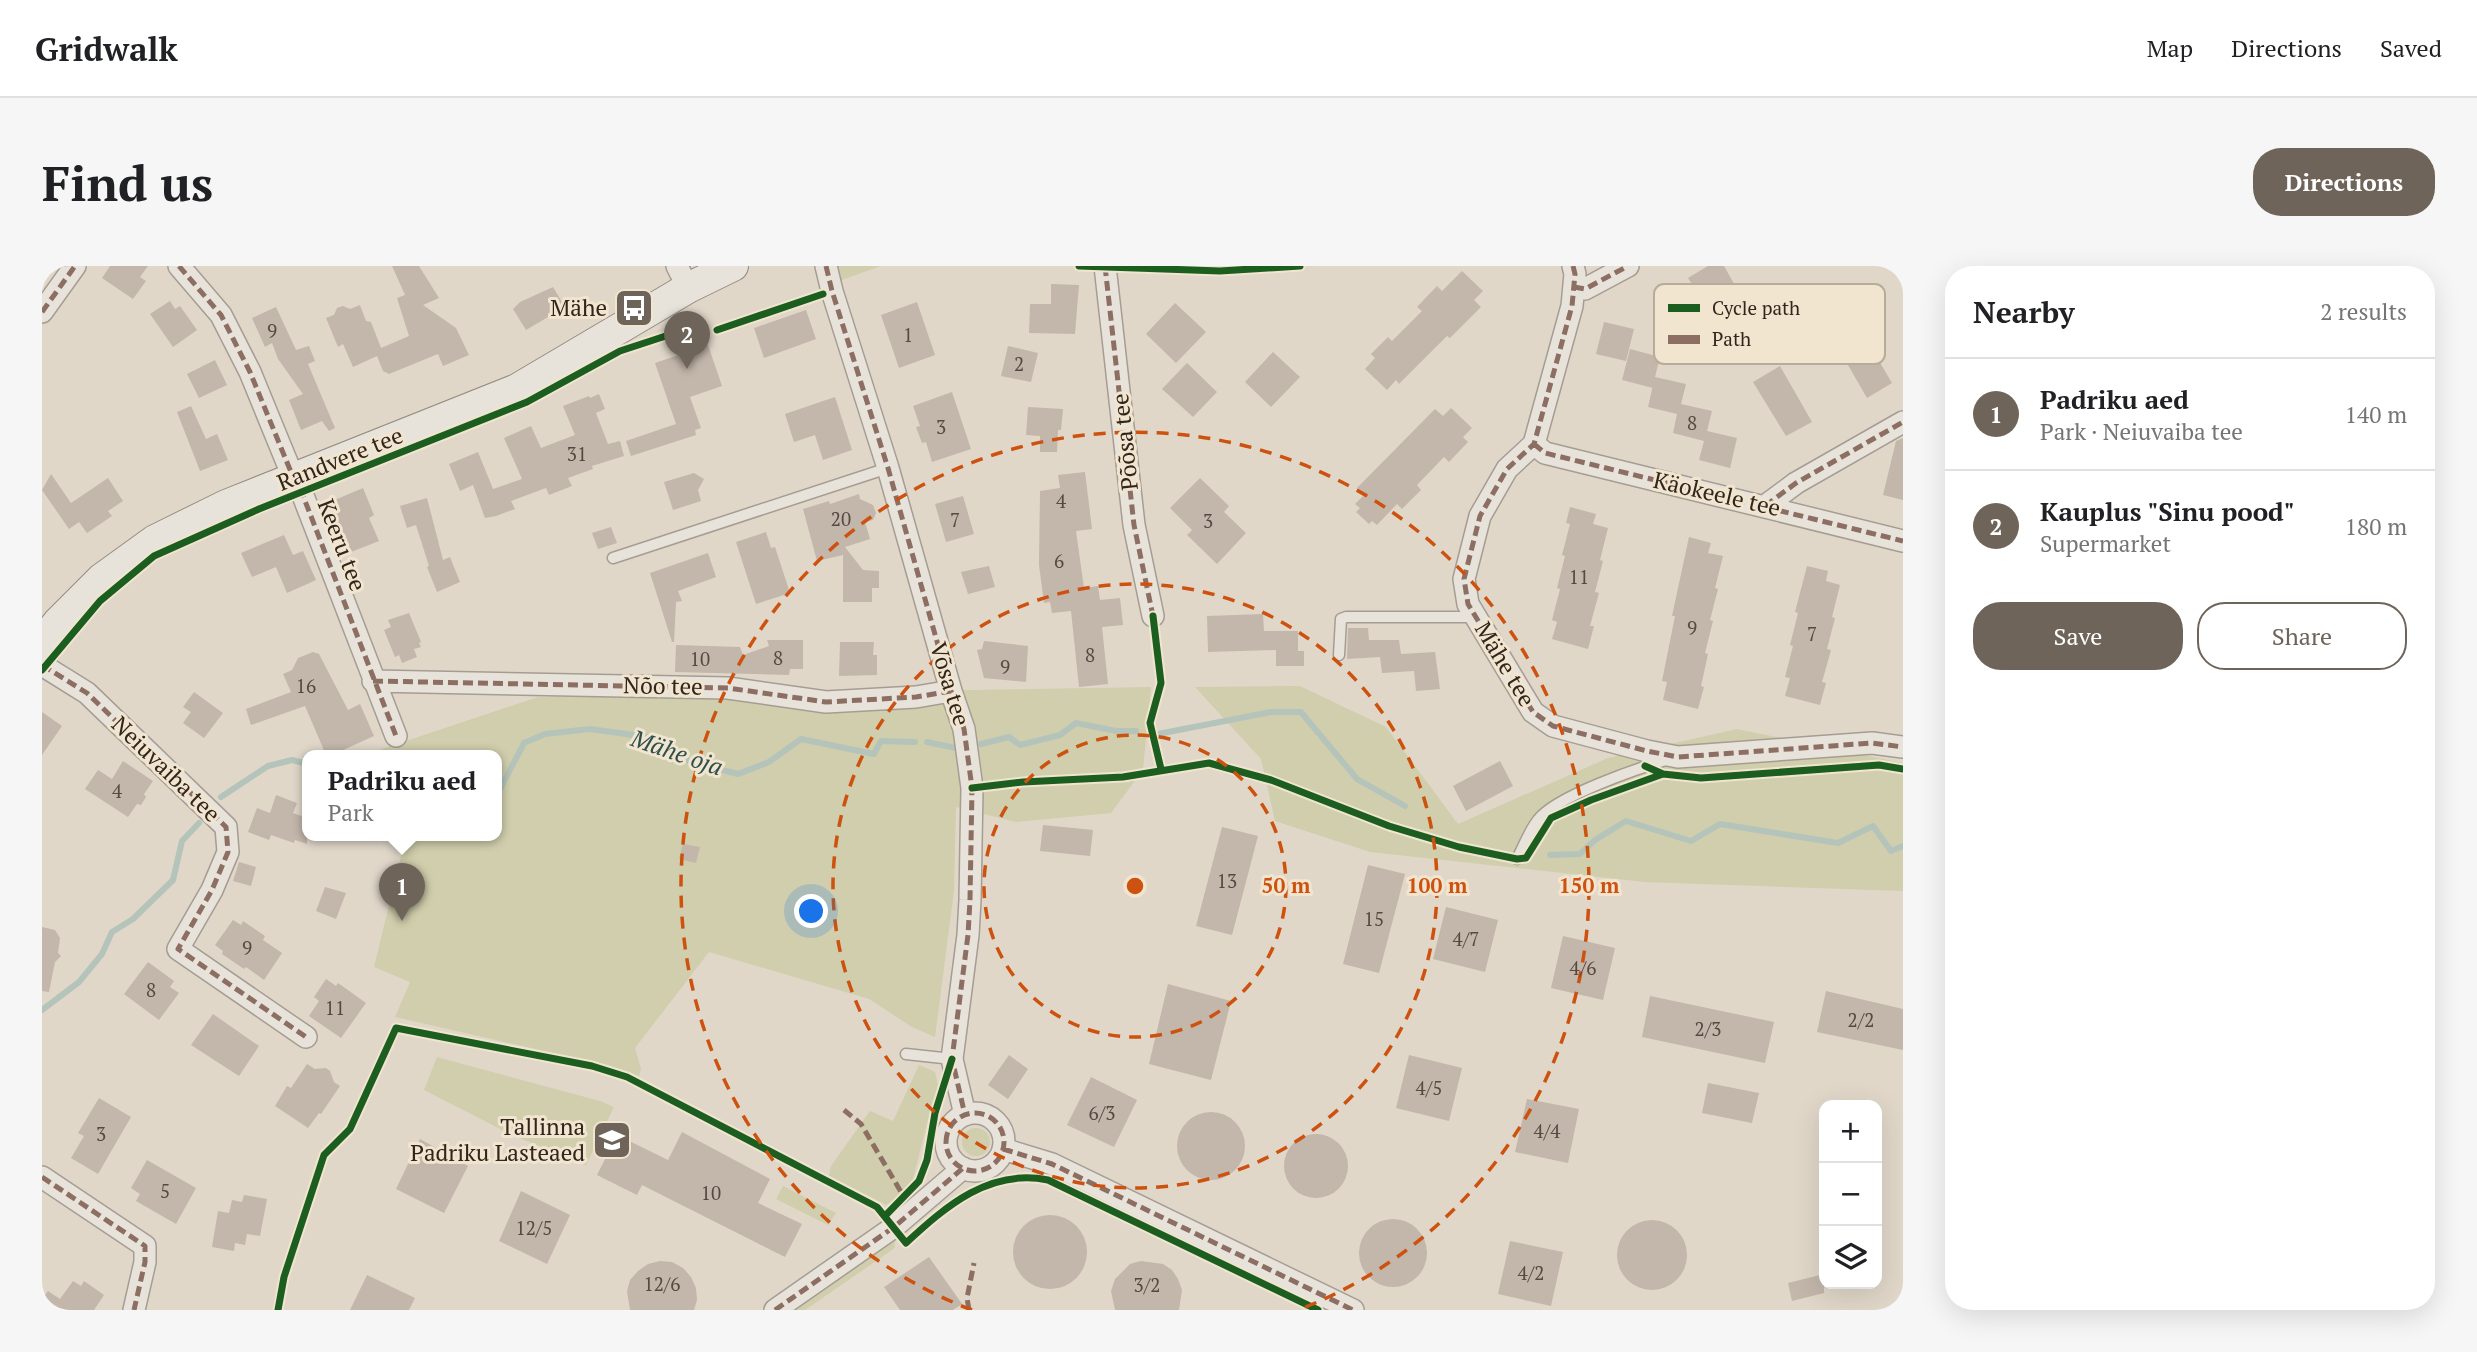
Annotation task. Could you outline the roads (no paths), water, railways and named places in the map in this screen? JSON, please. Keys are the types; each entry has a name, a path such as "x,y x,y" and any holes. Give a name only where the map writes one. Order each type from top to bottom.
{"main road":[{"name":"Randvere tee","path":"42,643 58,622 101,579 155,540 226,505 293,477 517,389 682,277 733,266"}],"street":[{"path":"42,312 75,266"},
{"name":"Keeru tee","path":"179,266 222,315 250,372 302,493 396,736"},
{"name":"Võsa tee","path":"826,266 964,729 972,788 968,935 952,1059 965,1115"},
{"name":"Põõsa tee","path":"1105,266 1135,525 1153,616"},
{"path":"1574,277 1585,289 1628,266"},
{"path":"1534,444 1572,306 1574,277"},
{"path":"1765,506 1796,483 1903,422"},
{"name":"Käokeele tee","path":"1534,444 1545,453 1903,541"},
{"name":"Mähe tee","path":"1534,444 1507,469 1480,516 1464,579 1468,604 1533,712 1553,726 1678,757 1872,743 1903,747"},
{"name":"Neiuvaiba tee","path":"42,665 86,694 226,827 228,852 212,890 178,950 306,1037"},
{"name":"Nõo tee","path":"373,681 728,688 825,702 916,697 951,691"},
{"path":"982,1114 996,1122 1003,1135 1003,1149 992,1166 973,1171 963,1168 950,1157 946,1140 952,1125 965,1115 982,1114"},
{"path":"1003,1149 1052,1164 1353,1310"},
{"path":"775,1310 894,1227 963,1168"},
{"path":"42,1177 145,1246 145,1262 134,1310"}],"lane":[{"path":"613,558 888,468"},
{"path":"1339,655 1339,625 1341,619 1346,617 1476,617"},
{"path":"1517,859 1539,818 1573,795 1645,766 1678,757"},
{"path":"905,1054 952,1059"}],"waterway":[{"path":"1158,734 1271,712 1301,712 1357,779 1405,806"},
{"path":"981,744 1009,737 1020,745 1060,735 1076,723 1116,731 1136,731"},
{"name":"Mähe oja","path":"502,785 524,743 545,734 590,729 648,737 691,762 738,774 769,762 801,739 874,754 881,741 915,742"},
{"name":"Mähe oja","path":"927,742 956,748"},
{"name":"Mähe oja","path":"221,797 268,766 292,760 302,762"},
{"path":"1550,855 1580,854 1595,840 1626,821 1691,841 1720,824 1838,843 1873,826 1891,851 1903,846"},
{"path":"42,1010 79,982 102,954 112,932 133,919 173,880 182,841 199,823"}],"place":[{"name":"Mähe","path":"634,308"},
{"name":"Kauplus \"Sinu pood\"","path":"687,369"},
{"name":"Padriku aed","path":"402,921"},
{"name":"Tallinna Padriku Lasteaed","path":"612,1140"}]}
